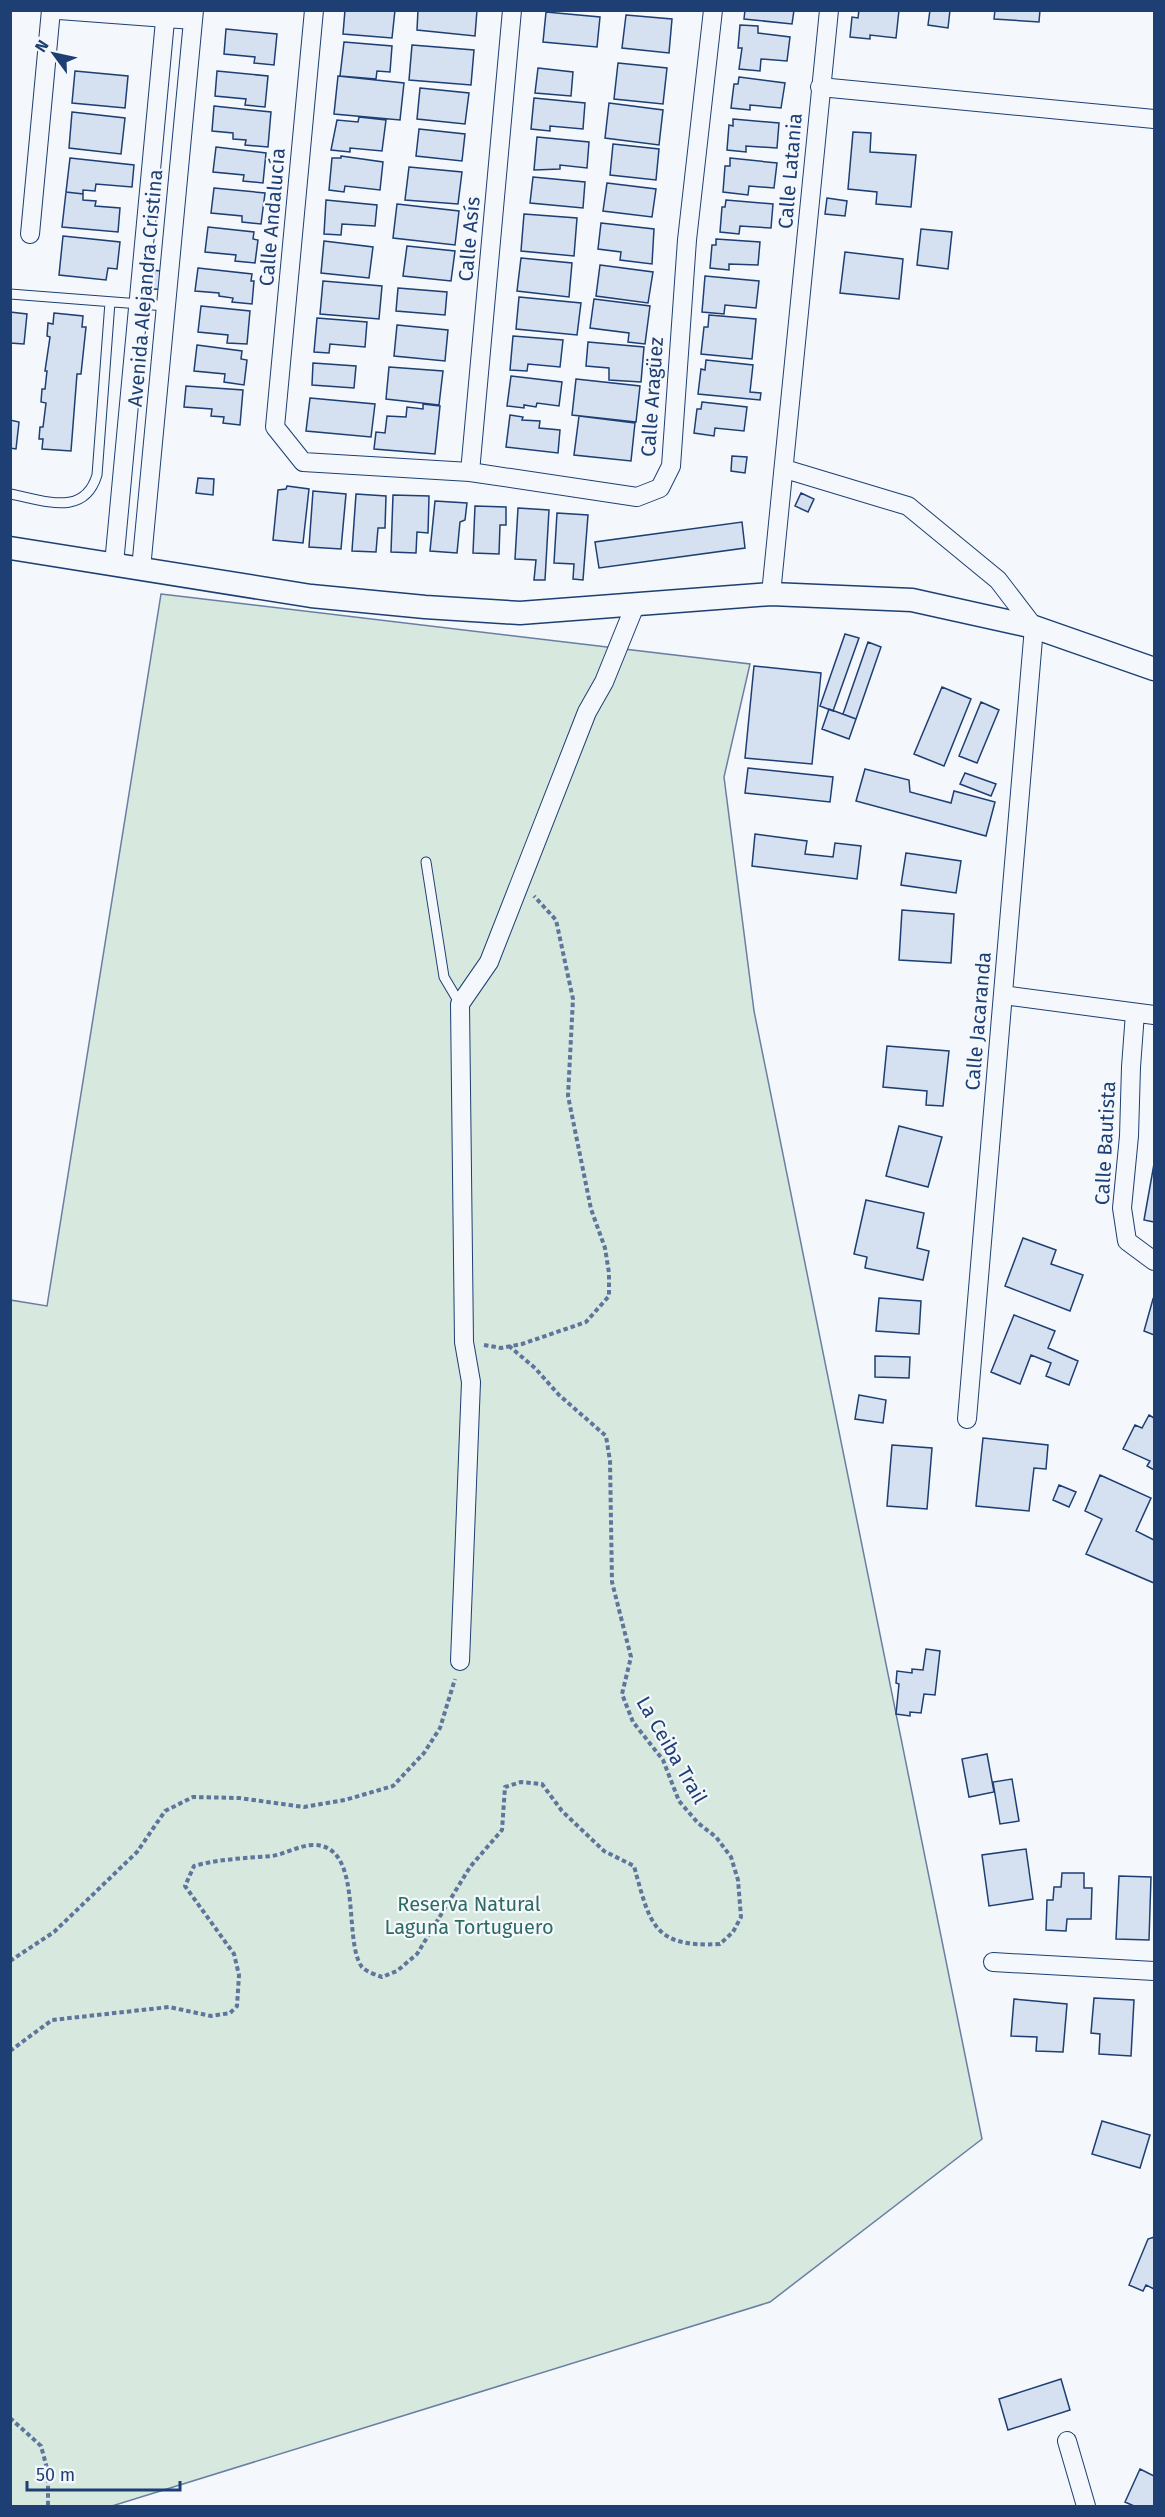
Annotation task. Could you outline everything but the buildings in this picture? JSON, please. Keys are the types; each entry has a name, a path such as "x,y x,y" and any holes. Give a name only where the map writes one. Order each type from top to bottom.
{"street":[{"path":"30,234 51,10"},
{"path":"58,10 193,15"},
{"name":"Calle Andalucía","path":"275,427 315,10"},
{"name":"Calle Asís","path":"470,472 512,10"},
{"name":"Calle Aragüez","path":"275,427 303,462 470,472 637,497 660,488 671,466 687,240 712,10"},
{"name":"Calle Latania","path":"771,594 829,10"},
{"name":"Avenida Alejandra Cristina","path":"114,564 166,14"},
{"name":"Avenida Alejandra Cristina","path":"141,569 193,15"},
{"path":"820,87 1155,119"},
{"path":"785,469 908,506 998,580 1034,627"},
{"path":"10,548 311,596 520,613 771,594 912,600 1034,627 1155,669"},
{"path":"460,1661 471,1382 464,1342 460,1004 489,962 587,712 604,682 636,603"},
{"name":"Calle Jacaranda","path":"967,1419 1034,627"},
{"path":"1003,995 1155,1015"},
{"name":"Calle Bautista","path":"1135,1013 1131,1067 1130,1136 1122,1208 1127,1241 1155,1261"},
{"path":"993,1962 1155,1971"},
{"path":"1068,2441 1086,2506"}],"lane":[{"path":"10,294 166,306"},
{"path":"10,494 68,504 85,498 93,488 97,475 110,302"},
{"path":"426,862 444,976 460,1004"}],"path":[{"path":"464,1342 501,1348 509,1347 586,1322 609,1296 609,1273 605,1248 591,1209 568,1096 573,999 556,920 539,899 519,886"},
{"name":"La Ceiba Trail","path":"10,2051 52,2020 169,2007 211,2016 230,2013 237,2006 239,1975 234,1954 185,1886 194,1866 206,1862 278,1855 312,1845 330,1850 340,1862 345,1876 358,1959 364,1969 382,1977 396,1971 417,1954 470,1867 502,1830 505,1787 521,1782 542,1784 561,1811 604,1851 634,1866 649,1912 661,1933 678,1942 703,1945 720,1944 733,1932 741,1917 738,1880 731,1857 716,1837 698,1822 679,1801 663,1760 633,1722 622,1694 631,1657 612,1582 610,1461 606,1436 559,1395 535,1368 509,1347"},
{"path":"10,1961 54,1932 137,1852 165,1811 193,1797 239,1798 304,1807 345,1800 393,1786 424,1753 440,1728 460,1661"},
{"path":"10,2418 41,2446 48,2472 48,2506"}],"green space":[{"name":"Reserva Natural Laguna Tortuguero","path":"161,594 750,664 724,777 754,1011 982,2139 770,2302 112,2506 11,2506 10,1300 47,1306"}]}
